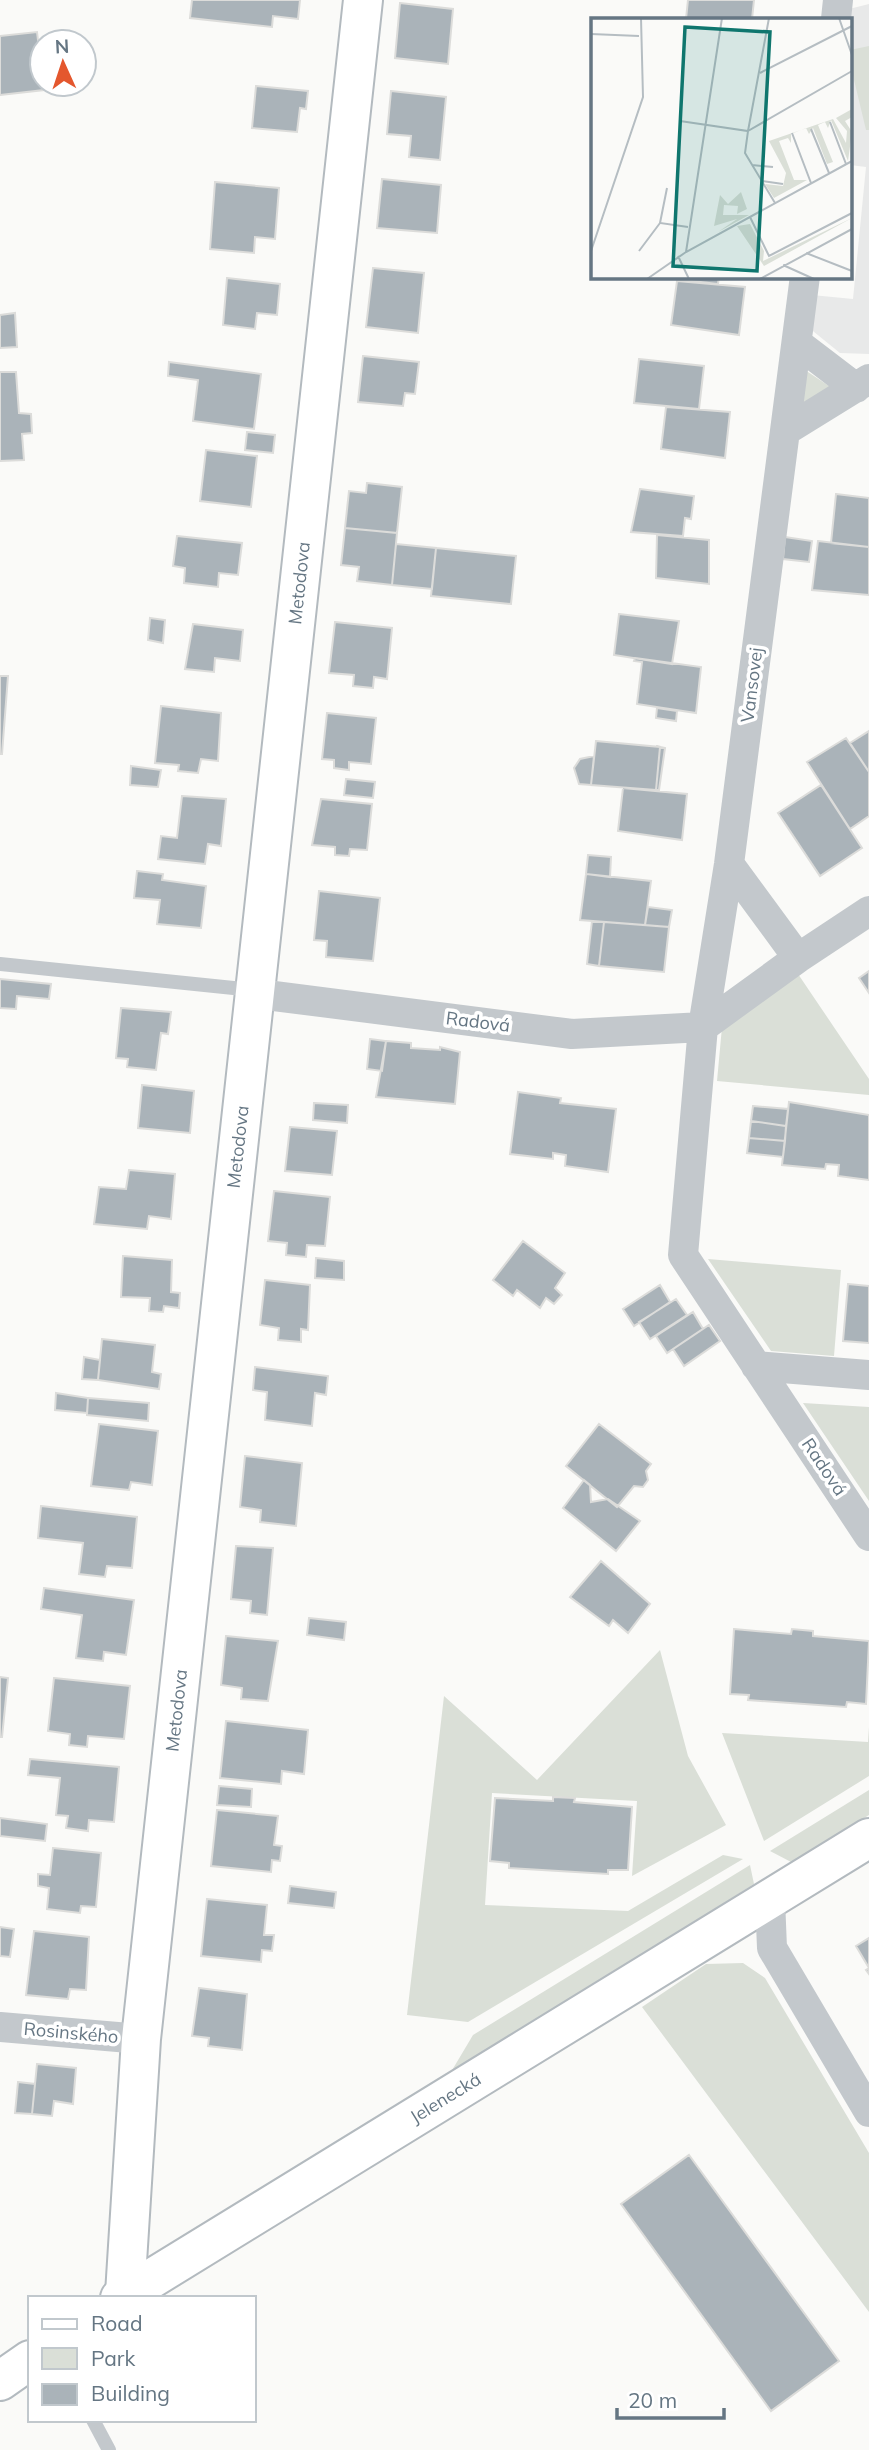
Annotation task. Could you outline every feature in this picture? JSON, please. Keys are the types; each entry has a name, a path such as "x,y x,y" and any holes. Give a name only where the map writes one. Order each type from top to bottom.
{"street":[{"name":"Metodova","path":"123,2296 141,2039 363,0"},
{"path":"836,18 838,0"},
{"name":"Vansovej","path":"703,1027 729,864 805,278"},
{"path":"785,431 862,383 797,343"},
{"path":"729,864 798,958"},
{"path":"703,1027 798,958 869,911"},
{"name":"Radová","path":"254,990 274,996 572,1034 703,1027 683,1255 869,1534"},
{"path":"756,1366 869,1375"},
{"name":"Jelenecká","path":"123,2296 869,1838"},
{"path":"770,1899 772,1948 869,2112"},
{"name":"Rosinského","path":"0,2028 141,2039"},
{"path":"0,2381 28,2361"}],"lane":[{"path":"0,964 254,990"},
{"path":"94,2422 109,2450"}],"shaded area":[{"path":"869,4 869,354 840,353 808,327 812,295 853,299 866,167 852,165 852,18 845,10"}],"green space":[{"path":"869,46 869,130 866,130 852,71 852,50"},
{"path":"802,368 832,388 796,410"},
{"path":"796,971 869,1079 869,1095 717,1081 722,1027"},
{"path":"708,1259 841,1270 834,1356 771,1351"},
{"path":"803,1403 869,1407 869,1501"},
{"path":"660,1650 688,1756 726,1825 632,1876 637,1801 492,1793 485,1905 628,1911 723,1855 743,1859 468,2022 407,2015 444,1696 537,1780"},
{"path":"869,1727 869,1776 764,1841 722,1733 868,1742"},
{"path":"869,1790 869,1815 793,1863 770,1851"},
{"path":"750,1865 754,1884 448,2077 473,2035"},
{"path":"743,1963 765,1978 869,2153 869,2312 642,2007 706,1964"}],"building":[{"path":"192,0 300,0 298,19 273,16 272,27 190,18"},
{"path":"688,0 754,0 752,18 686,18"},
{"path":"400,3 453,9 448,64 395,58"},
{"path":"28,33 28,92 0,95 0,36"},
{"path":"256,86 308,91 306,109 300,108 297,132 252,128"},
{"path":"391,91 446,97 440,160 409,157 411,136 387,134"},
{"path":"382,179 441,185 437,233 377,228"},
{"path":"215,182 279,188 275,239 255,237 254,253 210,249"},
{"path":"373,268 424,273 418,333 366,327"},
{"path":"227,278 280,284 277,315 257,313 255,329 223,325"},
{"path":"666,278 719,278 718,284"},
{"path":"677,281 745,287 739,335 671,325"},
{"path":"15,313 17,347 0,348 0,315"},
{"path":"363,356 419,362 415,394 405,393 403,406 358,402"},
{"path":"639,359 704,366 699,409 634,403"},
{"path":"169,362 261,374 254,429 193,421 198,380 168,376"},
{"path":"0,372 16,372 19,413 31,414 32,433 22,434 24,460 0,461"},
{"path":"666,407 730,412 725,458 661,449"},
{"path":"247,432 275,435 273,453 245,450"},
{"path":"206,450 257,456 251,507 200,501"},
{"path":"367,483 402,487 397,533 345,528 349,491 366,493"},
{"path":"640,489 694,496 691,519 685,518 683,536 631,532"},
{"path":"836,494 869,498 869,547 831,543"},
{"path":"345,528 397,533 392,585 357,581 359,567 341,565"},
{"path":"657,535 709,540 709,584 656,578"},
{"path":"177,536 242,543 238,575 219,573 218,587 184,583 185,568 173,566"},
{"path":"785,537 812,541 809,562 783,559"},
{"path":"818,541 869,547 869,595 812,590"},
{"path":"396,544 436,548 432,589 392,585"},
{"path":"436,548 516,556 511,604 431,596"},
{"path":"619,614 679,621 672,664 614,655"},
{"path":"150,618 165,620 163,643 148,640"},
{"path":"335,622 392,628 387,679 374,677 373,688 353,686 354,675 329,673"},
{"path":"193,624 243,630 240,661 215,658 214,672 185,669"},
{"path":"635,658 701,667 696,713 637,704 642,662 634,661"},
{"path":"0,676 8,676 2,754 0,754"},
{"path":"161,706 221,713 218,761 201,759 198,773 178,771 179,765 155,763"},
{"path":"657,708 677,711 676,721 656,718"},
{"path":"327,713 376,718 371,764 349,762 349,770 334,768 334,760 322,759"},
{"path":"869,731 869,772 850,743"},
{"path":"846,738 869,772 869,816 850,829 807,762"},
{"path":"596,741 660,747 656,790 591,785"},
{"path":"656,746 665,748 659,790 656,790 660,747"},
{"path":"594,756 591,785 579,784 574,768 580,759"},
{"path":"131,766 161,770 158,787 130,785"},
{"path":"346,779 375,782 373,798 344,795"},
{"path":"821,785 862,848 820,876 778,813"},
{"path":"623,788 687,794 682,840 618,831"},
{"path":"182,796 226,799 221,846 208,844 205,864 158,859 161,836 177,838"},
{"path":"321,799 372,804 367,850 350,849 349,856 335,855 335,847 312,845"},
{"path":"588,855 611,857 610,877 586,874"},
{"path":"137,871 163,874 162,880 206,886 201,928 157,924 160,900 134,898"},
{"path":"586,874 651,881 645,925 580,920"},
{"path":"319,891 380,898 373,961 326,957 327,941 314,940"},
{"path":"648,907 672,910 669,927 645,925"},
{"path":"592,921 604,922 599,966 587,964"},
{"path":"604,922 669,927 664,972 599,966"},
{"path":"869,971 869,993 859,978"},
{"path":"0,979 51,984 49,999 17,996 16,1009 0,1008"},
{"path":"121,1008 171,1012 168,1034 161,1033 156,1070 127,1067 128,1059 116,1058"},
{"path":"370,1039 386,1041 382,1071 367,1069"},
{"path":"386,1041 411,1043 411,1048 440,1050 440,1047 460,1052 455,1104 376,1097"},
{"path":"142,1085 194,1091 190,1133 138,1128"},
{"path":"518,1092 561,1098 560,1103 616,1109 608,1172 565,1166 566,1155 553,1153 553,1159 510,1154"},
{"path":"789,1102 869,1115 869,1180 838,1176 839,1165 826,1164 825,1169 782,1165"},
{"path":"314,1103 348,1105 347,1123 313,1120"},
{"path":"753,1106 788,1109 786,1126 751,1121"},
{"path":"751,1121 786,1126 785,1141 749,1138"},
{"path":"290,1127 337,1131 332,1175 285,1171"},
{"path":"749,1138 785,1141 783,1157 747,1153"},
{"path":"129,1170 175,1174 171,1219 149,1216 147,1229 94,1224 99,1187 126,1189"},
{"path":"274,1191 330,1197 325,1246 307,1245 306,1257 286,1255 287,1243 268,1241"},
{"path":"523,1241 565,1273 555,1288 562,1295 554,1304 546,1298 540,1308 517,1290 513,1296 493,1280"},
{"path":"123,1256 172,1260 171,1292 180,1293 179,1308 164,1306 163,1312 149,1311 150,1298 121,1297"},
{"path":"316,1258 344,1261 344,1280 315,1278"},
{"path":"265,1280 310,1285 308,1330 301,1329 301,1342 278,1340 279,1328 260,1325"},
{"path":"848,1284 869,1286 869,1343 843,1341"},
{"path":"660,1285 670,1302 634,1326 623,1309"},
{"path":"676,1299 687,1315 650,1339 639,1322"},
{"path":"693,1312 703,1329 667,1353 656,1336"},
{"path":"709,1325 720,1341 684,1366 673,1349"},
{"path":"102,1339 155,1345 152,1372 161,1374 159,1389 98,1380"},
{"path":"84,1357 100,1360 98,1380 82,1379"},
{"path":"255,1367 328,1376 326,1395 315,1393 312,1426 265,1420 267,1392 253,1390"},
{"path":"56,1393 88,1398 87,1413 55,1410"},
{"path":"88,1398 149,1403 148,1421 87,1415"},
{"path":"99,1424 158,1431 152,1485 131,1482 129,1490 91,1486"},
{"path":"599,1424 651,1464 646,1471 648,1480 643,1487 634,1486 617,1507 566,1466"},
{"path":"245,1456 302,1463 296,1526 260,1522 261,1510 240,1507"},
{"path":"584,1480 590,1485 591,1502 608,1499 640,1521 616,1551 563,1508"},
{"path":"41,1506 137,1517 132,1568 107,1566 105,1577 79,1574 83,1543 38,1538"},
{"path":"236,1546 273,1548 267,1615 250,1613 251,1601 231,1599"},
{"path":"601,1561 650,1604 628,1633 613,1620 609,1626 570,1597"},
{"path":"44,1588 134,1600 126,1655 104,1652 103,1661 76,1658 82,1615 41,1609"},
{"path":"309,1618 346,1622 344,1640 307,1635"},
{"path":"734,1629 791,1634 792,1629 813,1631 813,1636 869,1641 866,1704 847,1702 846,1707 748,1700 749,1695 730,1694"},
{"path":"226,1636 278,1641 268,1701 241,1699 242,1688 221,1685"},
{"path":"0,1677 8,1678 2,1737 0,1737"},
{"path":"54,1678 130,1686 124,1739 88,1736 87,1747 69,1745 70,1734 48,1731"},
{"path":"226,1721 308,1730 304,1774 282,1771 281,1784 220,1778"},
{"path":"30,1759 119,1767 114,1822 89,1820 88,1831 66,1828 68,1816 56,1815 60,1778 28,1775"},
{"path":"219,1786 252,1789 251,1807 217,1805"},
{"path":"553,1797 575,1798 574,1802 632,1807 628,1870 608,1870 608,1874 509,1868 509,1863 490,1861 495,1798 553,1801"},
{"path":"217,1810 278,1816 274,1845 282,1846 280,1861 272,1860 271,1872 211,1866"},
{"path":"0,1818 47,1824 45,1841 0,1836"},
{"path":"53,1848 101,1853 96,1907 81,1906 80,1913 47,1909 49,1888 38,1886 38,1874 50,1875"},
{"path":"290,1886 336,1892 334,1908 288,1903"},
{"path":"207,1899 267,1905 264,1935 274,1935 272,1951 262,1950 261,1962 201,1956"},
{"path":"0,1927 14,1929 10,1957 0,1956"},
{"path":"34,1931 89,1937 86,1990 70,1989 68,1999 26,1995"},
{"path":"869,1938 869,1968 856,1946"},
{"path":"199,1988 247,1994 242,2050 208,2046 209,2038 192,2036"},
{"path":"37,2064 76,2068 73,2104 54,2101 52,2116 32,2114"},
{"path":"18,2082 35,2084 32,2114 15,2113"},
{"path":"689,2155 839,2361 771,2411 621,2204"}]}
